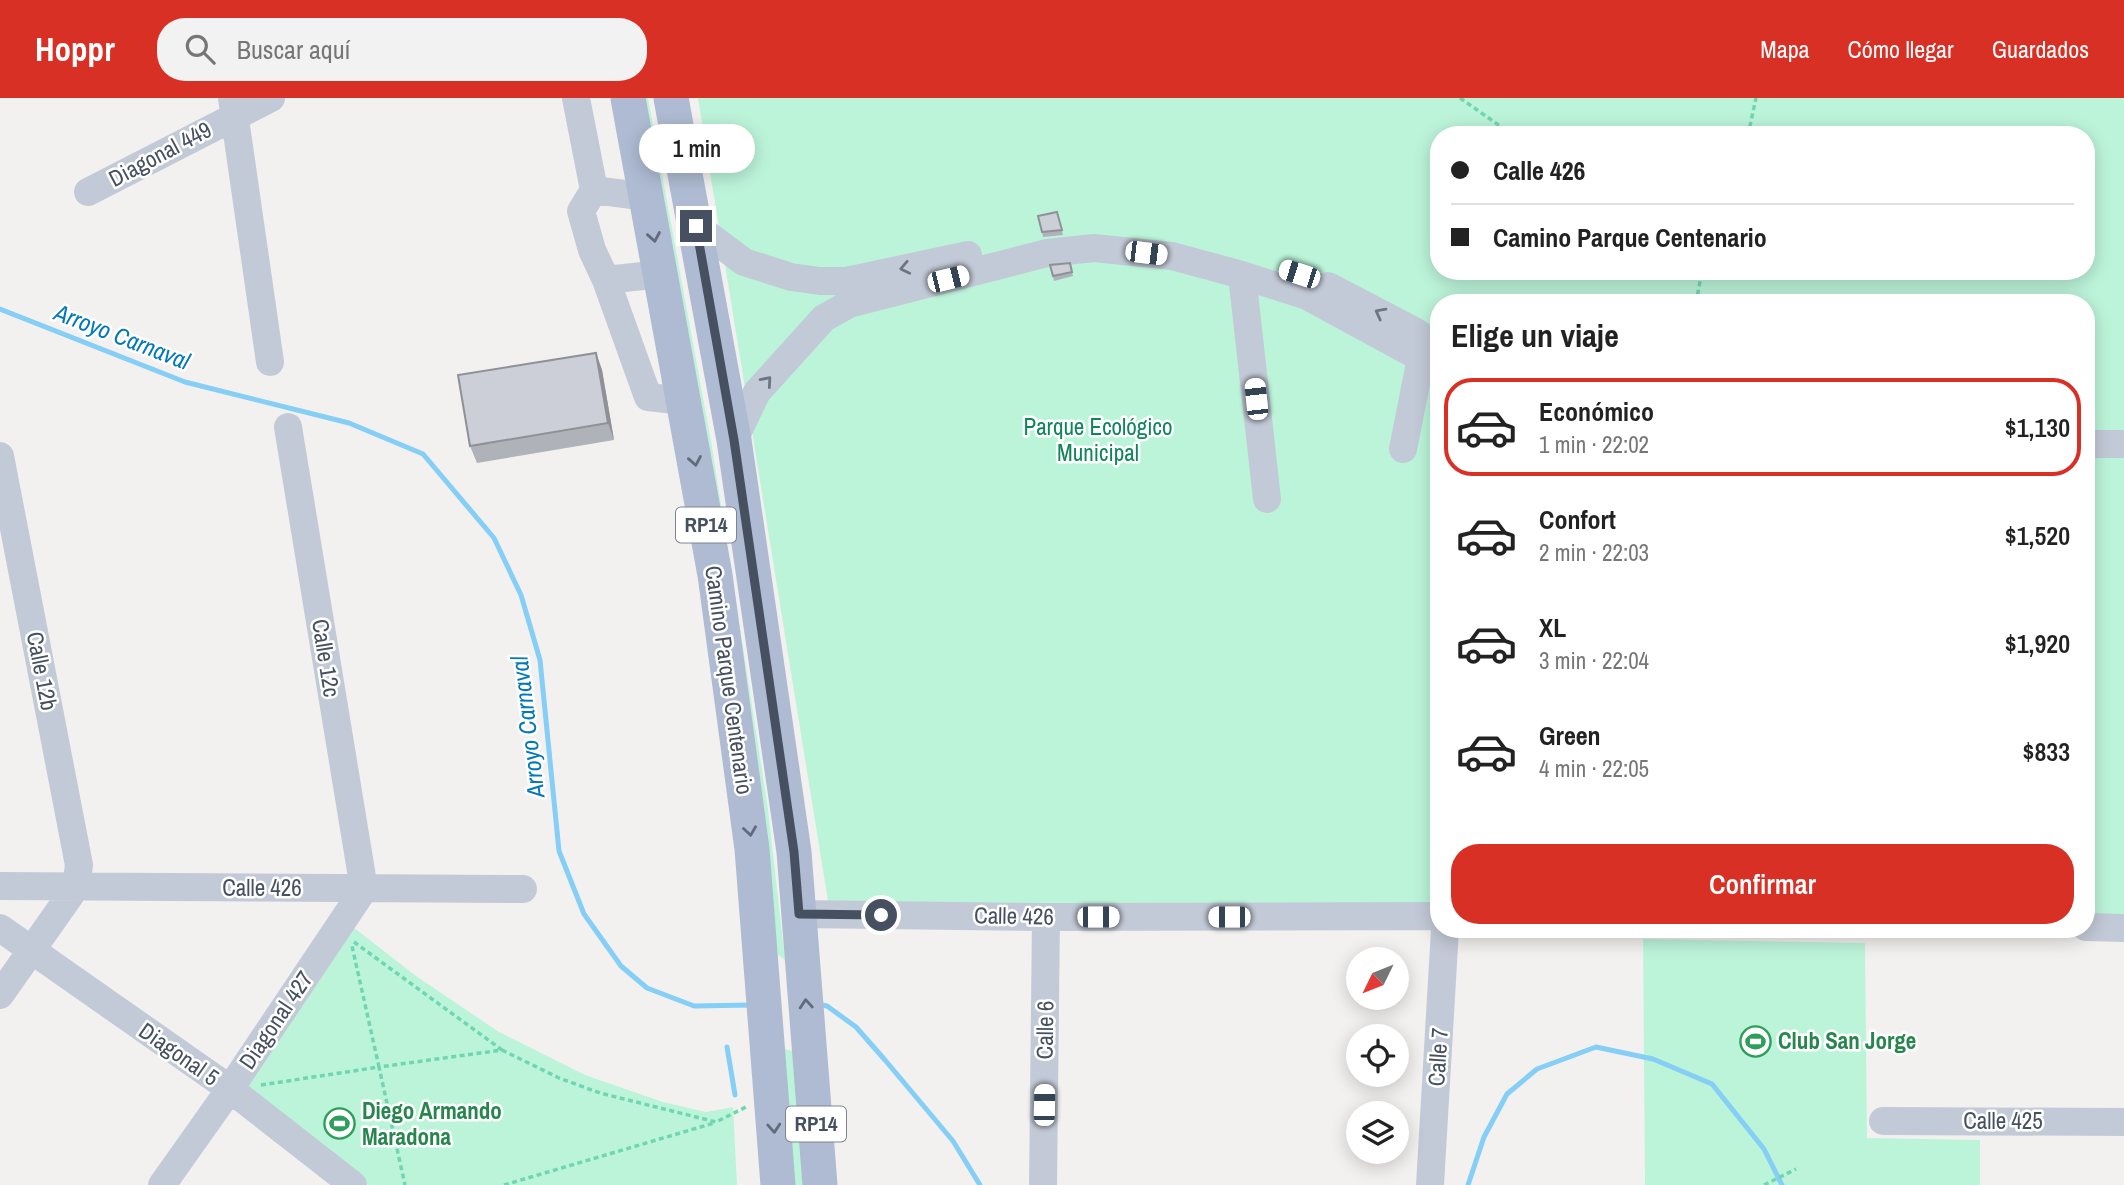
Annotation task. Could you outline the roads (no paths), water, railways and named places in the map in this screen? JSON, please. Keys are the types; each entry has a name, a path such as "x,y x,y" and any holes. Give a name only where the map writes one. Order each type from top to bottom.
{"main road":[{"name":"Camino Parque Centenario","path":"628,98 717,589 752,849 778,1185"},
{"name":"Camino Parque Centenario","path":"671,98 734,440 794,852 820,1185"}],"street":[{"name":"Diagonal 449","path":"88,192 233,106 271,98"},
{"path":"576,98 594,190 581,211 593,250 648,397 684,401"},
{"path":"233,106 270,362"},
{"path":"594,190 647,197"},
{"path":"696,226 744,262 791,278 820,281 846,281 1056,245 1172,256 1249,271 1424,352 1403,449"},
{"path":"734,440 757,392 824,318 849,304 1056,245"},
{"path":"1249,271 1267,499"},
{"path":"606,280 661,274"},
{"name":"Calle 12c","path":"288,427 365,889"},
{"path":"2095,444 2124,444"},
{"name":"Calle 12b","path":"0,456 79,865 76,887"},
{"name":"Calle 426","path":"0,886 523,889"},
{"path":"0,995 76,887"},
{"name":"Diagonal 427","path":"162,1185 365,889"},
{"name":"Calle 426","path":"800,929 1046,917 1430,916"},
{"name":"Calle 6","path":"1043,1185 1046,917"},
{"path":"2095,927 2124,928"},
{"name":"Diagonal 5","path":"0,928 230,1089 354,1185"},
{"name":"Calle 7","path":"1430,1185 1445,938"},
{"name":"Calle 425","path":"1883,1121 2124,1122"}],"waterway":[{"name":"Arroyo Carnaval","path":"0,309 185,382 349,423 423,454 494,538 521,595 540,660 559,851 584,914 621,966 647,988 694,1006 752,1005"},
{"name":"Arroyo Carnaval","path":"818,1004 827,1006 856,1027 953,1141 980,1185"},
{"path":"727,1047 735,1095"},
{"name":"Arroyo Carnaval","path":"1468,1185 1484,1137 1507,1094 1537,1069 1596,1047 1653,1059 1712,1084 1764,1149 1782,1185"}],"place":[{"name":"Club San Jorge","path":"1755,1041"},
{"name":"Diego Armando Maradona","path":"339,1124"}],"park label":[{"name":"Parque Ecológico Municipal","path":"1098,440"}]}
